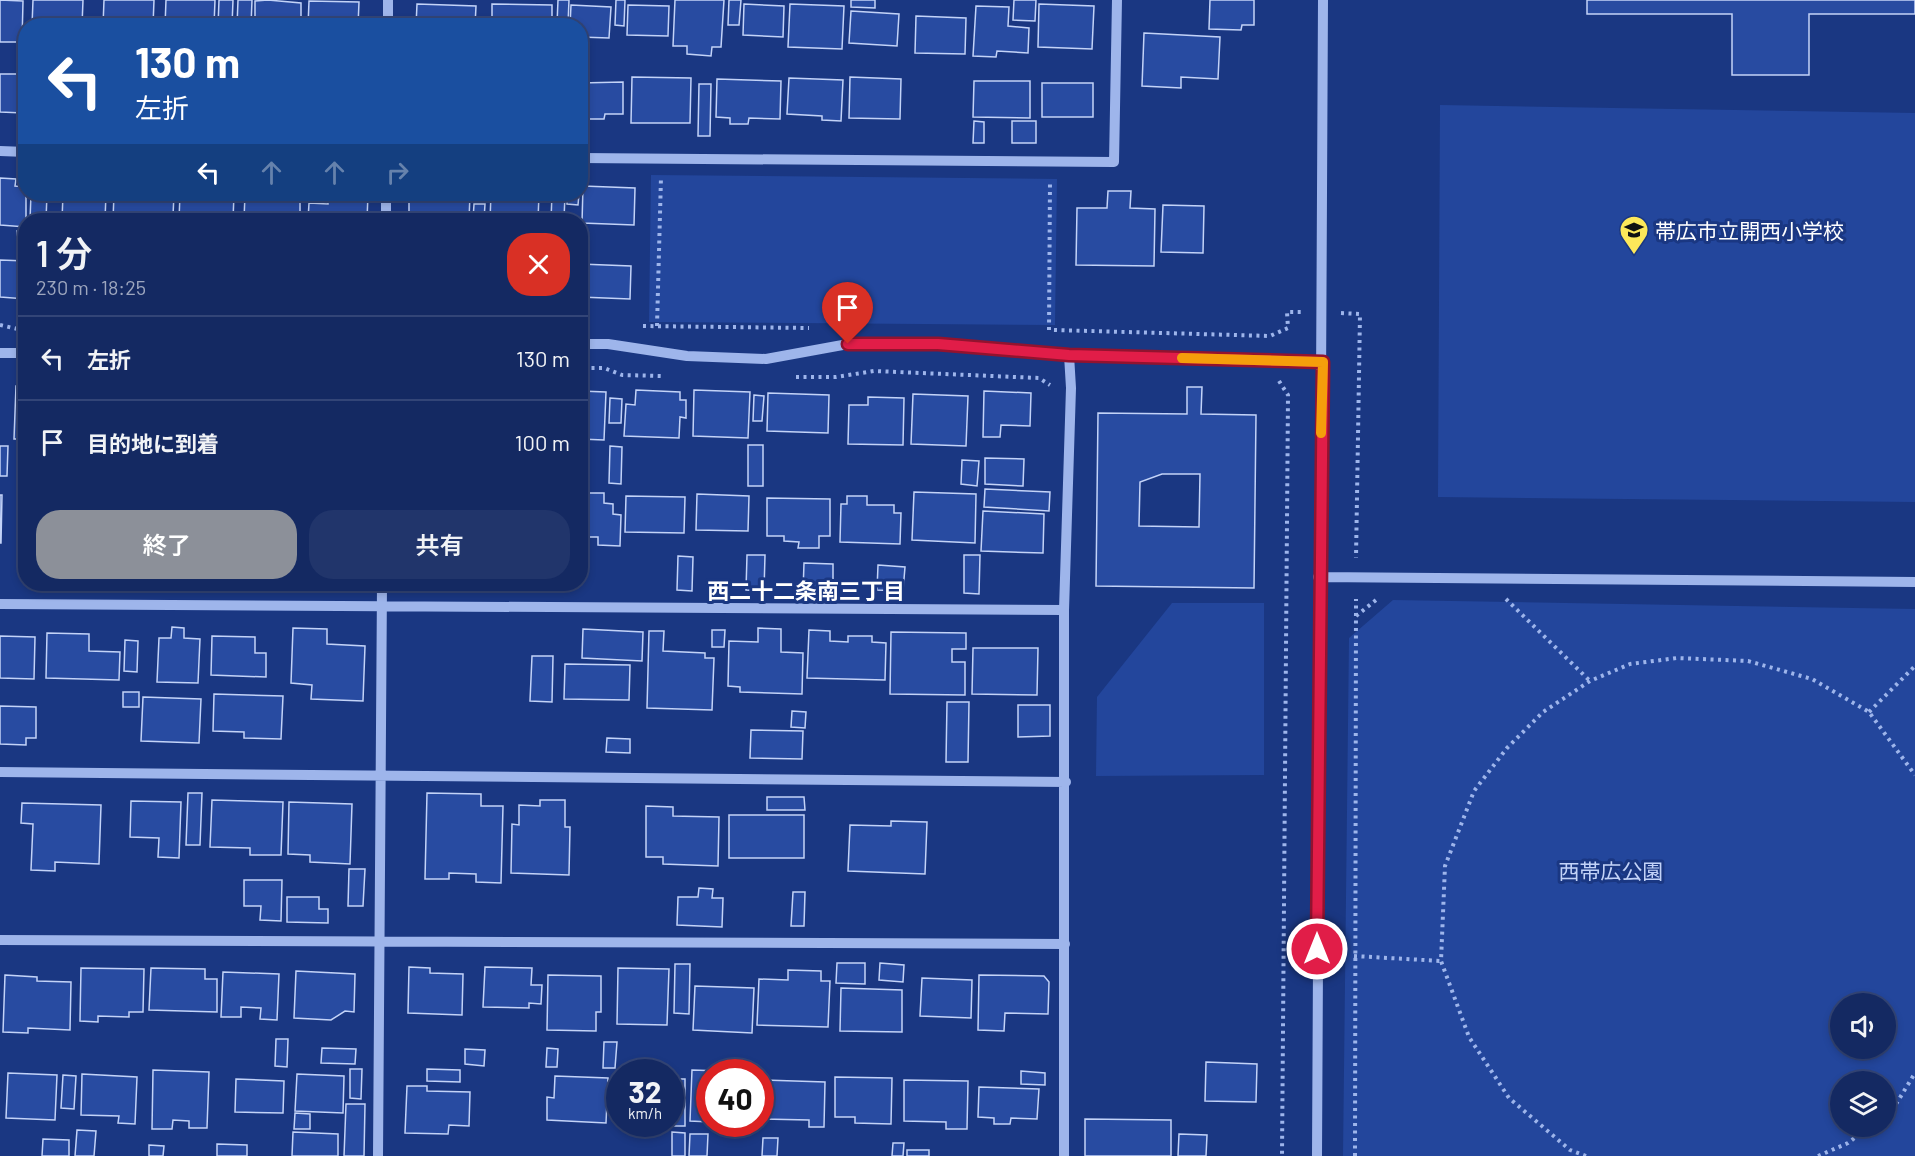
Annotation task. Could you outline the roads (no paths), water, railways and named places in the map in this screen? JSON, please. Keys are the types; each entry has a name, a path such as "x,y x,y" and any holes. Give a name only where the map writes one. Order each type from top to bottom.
{"street":[{"path":"388,0 388,18"},
{"path":"588,158 1114,162 1117,0"},
{"path":"1317,1156 1318,577 1323,362 1323,0"},
{"path":"0,152 18,152"},
{"path":"588,344 608,344 687,356 766,359 848,344 938,344 1069,355 1323,362"},
{"path":"0,353 18,353"},
{"path":"1064,1156 1066,782 1064,610 1071,388 1069,355"},
{"path":"1318,577 1915,582"},
{"path":"378,1156 382,591"},
{"path":"0,604 1064,610"},
{"path":"0,772 1066,782"},
{"path":"0,940 1065,944"}],"place":[{"name":"帯広市立開西小学校","path":"1634,256"}],"district":[{"name":"西二十二条南三丁目","path":"806,590"}],"park label":[{"name":"西帯広公園","path":"1611,870"}]}
